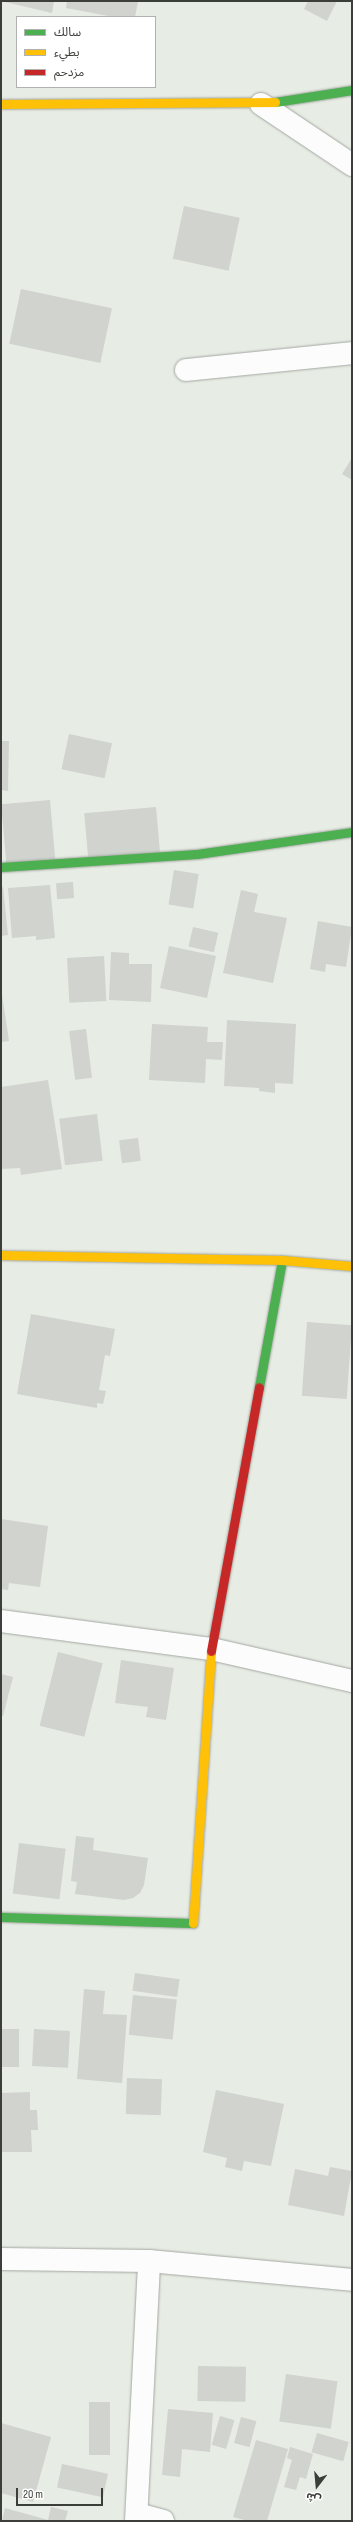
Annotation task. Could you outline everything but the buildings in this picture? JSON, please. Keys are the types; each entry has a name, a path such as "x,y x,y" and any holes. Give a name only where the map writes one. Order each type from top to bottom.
{"street":[{"path":"1,104 261,104 352,90"},
{"path":"261,104 352,165"},
{"path":"186,370 352,353"},
{"path":"1,867 197,854 352,832"},
{"path":"1,1255 282,1260 352,1266"},
{"path":"1,1917 194,1923 211,1649 282,1260"},
{"path":"1,1621 211,1649 352,1681"},
{"path":"1,2259 149,2261 352,2280"},
{"path":"149,2261 137,2517 163,2521"}],"traffic: fast":[{"path":"275,102 352,90"},
{"path":"1,867 197,854 352,832"},
{"path":"259,1387 282,1260"},
{"path":"1,1917 193,1923"}],"traffic: slow":[{"path":"1,104 275,102"},
{"path":"1,1255 282,1260 352,1266"},
{"path":"193,1923 211,1651"}],"traffic: jam":[{"path":"211,1651 259,1387"}]}
